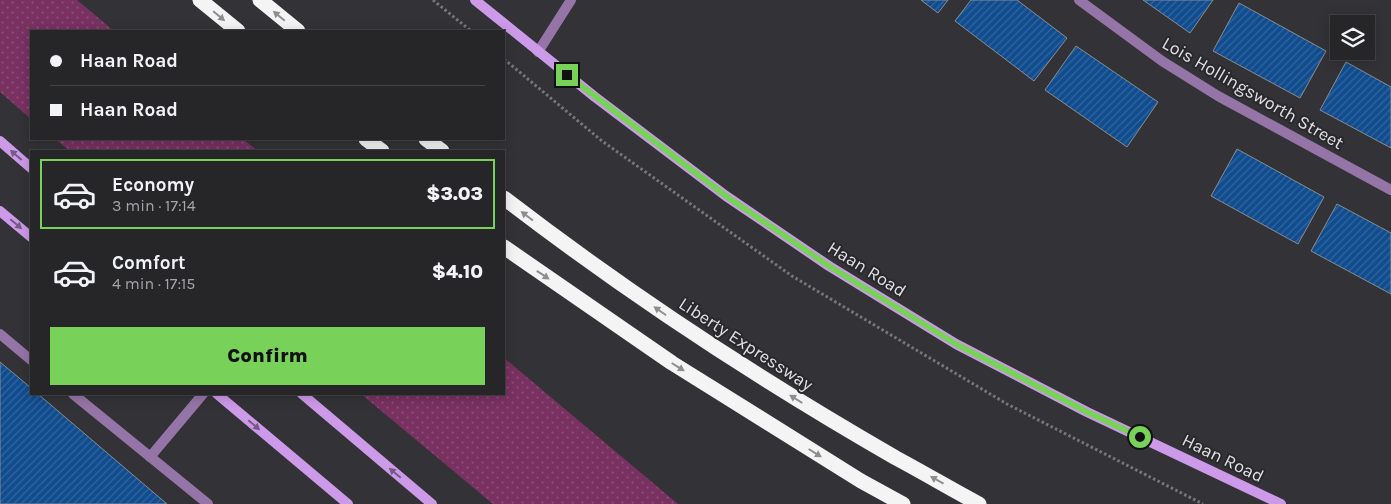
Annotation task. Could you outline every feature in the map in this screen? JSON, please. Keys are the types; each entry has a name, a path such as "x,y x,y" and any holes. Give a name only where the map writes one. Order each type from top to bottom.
{"highway":[{"path":"200,0 237,30"},
{"path":"260,0 297,30"},
{"path":"367,140 381,150"},
{"path":"427,140 441,150"},
{"name":"Liberty Expressway","path":"505,199 558,240 695,335 831,421 979,504"},
{"path":"505,248 672,363 861,481 902,504"}],"street":[{"name":"Haan Road","path":"475,0 595,97 726,196 829,266 956,344 1087,412 1281,504"},
{"path":"538,52 571,0"},
{"name":"Lois Hollingsworth Street","path":"1079,0 1162,61 1218,96 1391,190"},
{"path":"0,141 30,167"},
{"path":"0,211 30,236"},
{"path":"0,334 30,359"},
{"path":"74,395 208,504"},
{"path":"150,457 202,395"},
{"path":"218,395 348,504"},
{"path":"303,395 432,504"}],"path":[{"path":"434,0 470,30"}],"shaded area":[{"path":"0,0 77,0 113,30 30,30 30,118 0,92"},
{"path":"56,140 244,140 257,150 69,150"},
{"path":"505,359 678,504 493,504 362,395 505,395"}],"building":[{"path":"921,0 948,0 938,13"},
{"path":"971,0 1017,0 1067,38 1034,81 955,21"},
{"path":"1143,0 1213,0 1190,33"},
{"path":"1239,3 1326,51 1300,98 1213,51"},
{"path":"1076,46 1158,102 1127,147 1045,90"},
{"path":"1346,62 1391,87 1391,148 1320,110"},
{"path":"1237,149 1324,197 1298,244 1211,196"},
{"path":"1337,204 1391,233 1391,294 1311,251"},
{"path":"0,362 30,387 30,395 39,395 167,504 0,504"}],"route":[{"path":"567,75 726,196 829,266 956,344 1087,412 1140,437"}]}
